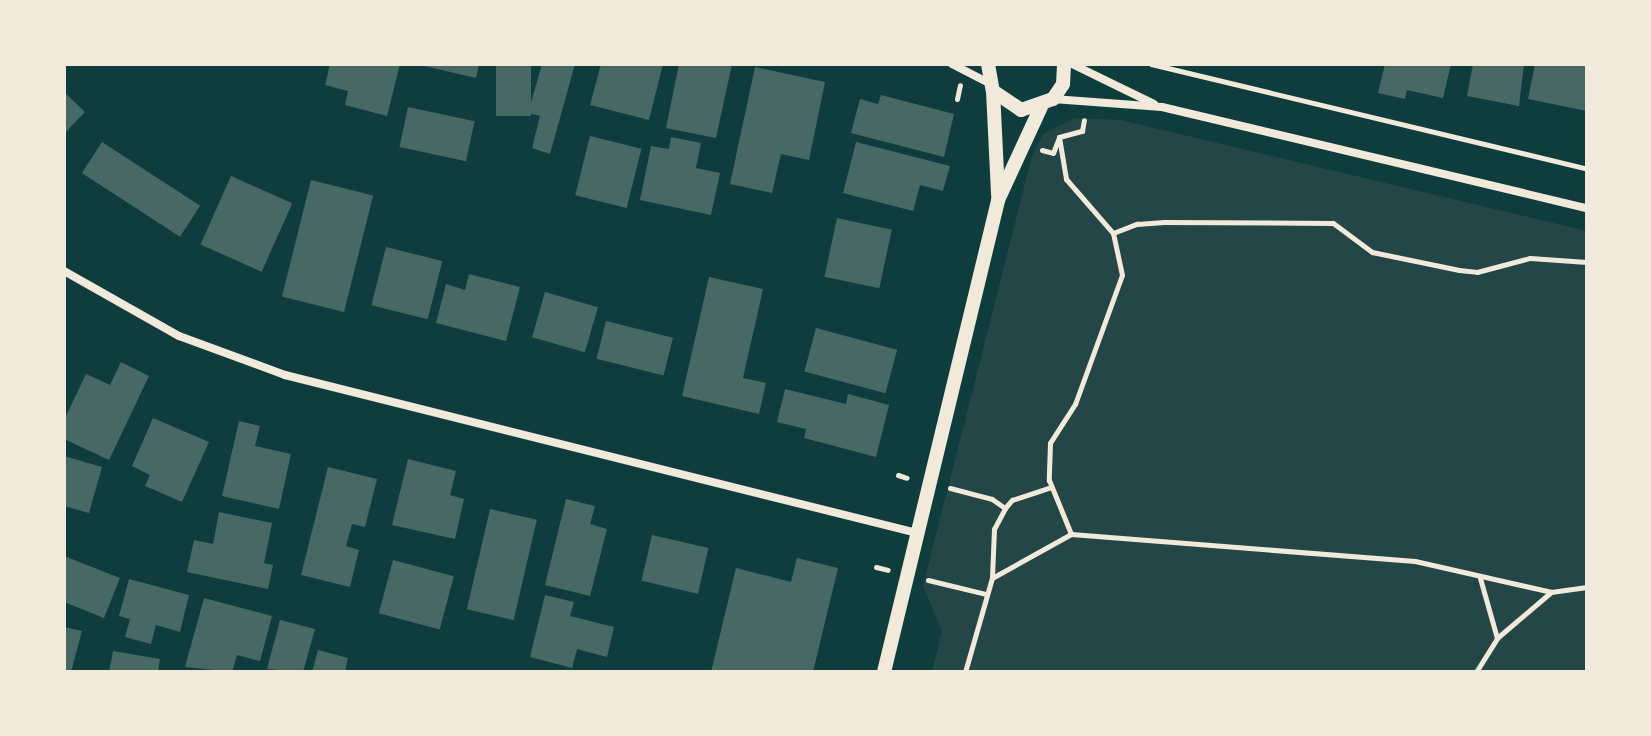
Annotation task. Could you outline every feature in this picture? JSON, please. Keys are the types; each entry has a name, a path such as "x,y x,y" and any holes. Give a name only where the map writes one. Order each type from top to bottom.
{"street":[{"path":"952,64 991,87 1015,109 1047,103 1162,107 1587,208"},
{"path":"988,64 998,200"},
{"path":"884,672 998,200 1047,103 1063,84 1064,64"},
{"path":"1072,64 1162,107"},
{"path":"64,271 179,336 285,375 917,533"}],"path":[{"path":"1151,64 1587,169"},
{"path":"1059,137 1082,131 1084,120"},
{"path":"1038,149 1053,153 1059,137"},
{"path":"1059,137 1066,179 1113,233 1122,275 1075,404 1050,443 1051,487 1071,534"},
{"path":"1113,233 1151,223 1333,223 1372,252 1459,270 1477,272 1530,258 1587,262"},
{"path":"898,475 907,478"},
{"path":"965,672 992,578 994,529 1012,500 1051,487"},
{"path":"950,488 992,499 1005,508"},
{"path":"992,578 1071,534 1415,561 1551,592 1587,587"},
{"path":"876,567 888,570"},
{"path":"1480,578 1497,638"},
{"path":"928,580 986,594"},
{"path":"1476,672 1497,638 1551,592"}],"shaded area":[{"path":"1075,118 1121,120 1587,231 1587,672 932,672 942,631 923,586 1032,156 1043,134"}],"building":[{"path":"330,64 400,64 387,116 345,105 348,91 325,85"},
{"path":"416,64 479,64 476,78"},
{"path":"496,64 531,64 531,116 496,116"},
{"path":"542,64 575,64 550,154 532,148 540,116 528,113"},
{"path":"601,64 663,64 649,120 590,105"},
{"path":"679,64 732,64 716,138 666,128"},
{"path":"1385,64 1451,64 1443,98 1407,90 1405,99 1378,93"},
{"path":"1473,64 1524,64 1519,106 1467,96"},
{"path":"1535,64 1587,64 1587,111 1528,99"},
{"path":"755,67 825,82 809,160 781,154 772,193 730,184"},
{"path":"64,92 85,112 64,134"},
{"path":"881,95 954,114 944,157 851,133 860,99 878,104"},
{"path":"408,107 475,121 466,161 399,147"},
{"path":"590,136 641,149 627,208 575,195"},
{"path":"671,137 701,143 696,168 720,173 711,215 640,200 651,146 669,149"},
{"path":"102,142 200,206 180,237 82,173"},
{"path":"856,142 950,166 943,191 920,185 913,211 843,193"},
{"path":"231,176 292,203 262,272 200,245"},
{"path":"311,180 373,195 344,312 282,296"},
{"path":"837,218 892,230 879,288 825,277"},
{"path":"386,247 442,261 428,319 371,305"},
{"path":"469,274 520,287 506,341 436,323 446,284 465,290"},
{"path":"709,277 763,289 743,378 766,383 759,414 682,396"},
{"path":"545,292 598,307 585,352 532,337"},
{"path":"606,321 673,338 664,376 597,359"},
{"path":"816,328 897,350 885,393 804,371"},
{"path":"121,362 149,376 109,460 64,439 64,420 86,374 110,385"},
{"path":"785,389 846,404 848,394 889,405 876,457 804,438 806,429 777,422"},
{"path":"153,418 209,442 182,502 145,486 150,475 132,466"},
{"path":"239,421 260,426 255,446 291,454 279,509 222,496"},
{"path":"64,456 102,467 89,513 64,506"},
{"path":"408,459 456,471 450,495 464,499 455,539 392,525"},
{"path":"328,467 377,479 365,527 352,524 346,546 359,550 350,587 301,575"},
{"path":"566,499 595,506 590,524 607,529 590,596 545,585"},
{"path":"490,509 537,520 514,620 467,609"},
{"path":"219,512 272,523 264,563 273,565 268,589 187,572 194,540 213,544"},
{"path":"652,535 709,548 698,594 641,581"},
{"path":"64,556 120,578 104,618 64,602"},
{"path":"797,558 838,568 813,672 711,672 736,568 791,582"},
{"path":"393,560 454,576 440,629 379,613"},
{"path":"129,579 189,595 180,632 156,625 151,644 125,637 130,619 119,616"},
{"path":"545,595 574,602 570,616 614,627 607,657 577,649 572,668 530,657"},
{"path":"204,598 272,616 260,661 237,655 232,672 185,667"},
{"path":"280,620 315,629 303,672 267,669"},
{"path":"64,627 82,631 71,672 64,672"},
{"path":"318,650 348,658 345,672 312,672"},
{"path":"113,651 160,659 158,672 109,672"}]}
